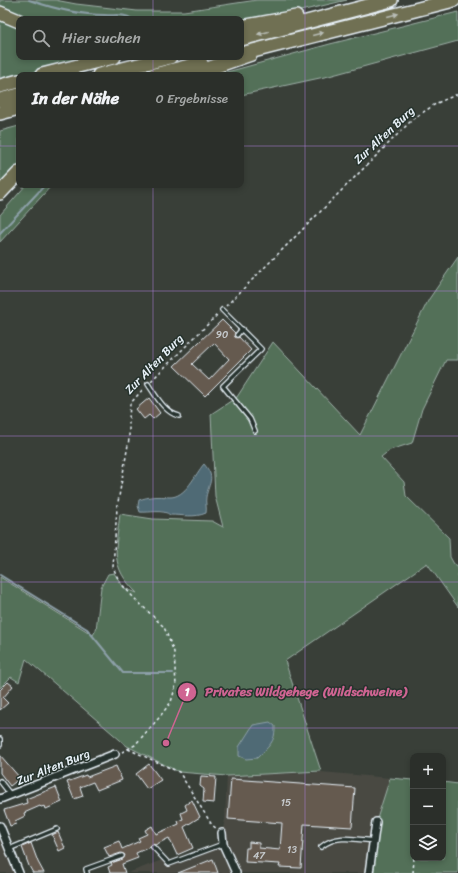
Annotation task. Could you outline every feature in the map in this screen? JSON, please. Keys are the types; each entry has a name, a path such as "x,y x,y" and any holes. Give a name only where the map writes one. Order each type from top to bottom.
{"highway":[{"path":"244,38 391,0"},
{"path":"244,53 454,0"},
{"path":"244,26 322,12 355,10"},
{"path":"0,13 16,20"},
{"path":"244,57 281,44"},
{"path":"54,72 102,60"},
{"path":"111,72 158,60"},
{"path":"166,72 216,60"},
{"path":"199,72 234,60"},
{"path":"0,86 16,82"},
{"path":"1,110 16,98"},
{"path":"1,110 16,108"},
{"path":"0,193 16,176"}],"street":[{"name":"Zur Alten Burg","path":"0,799 115,754"},
{"path":"369,873 376,822"},
{"path":"0,826 19,873"},
{"path":"222,833 223,844 236,873"}],"lane":[{"path":"222,310 261,349 223,386 250,419 255,430"},
{"path":"237,335 242,329"},
{"path":"148,384 157,398 172,414 180,416"},
{"path":"0,739 0,745"},
{"path":"0,781 11,795"},
{"path":"9,849 57,829"},
{"path":"321,847 327,842 335,839 374,841"},
{"path":"153,847 169,864 223,844"},
{"path":"87,873 86,870 122,856"}],"path":[{"name":"Zur Alten Burg","path":"222,833 212,825 180,772 128,749 135,745 167,709 174,696 176,685 174,652 164,627 119,581 113,567 117,508 129,439 130,404 134,397 413,119 437,103 458,94"},
{"path":"413,873 414,861"}],"shaded area":[{"path":"321,772 390,778 376,822 369,873 128,873 162,860 170,867 218,848 225,820 227,776"},
{"path":"0,826 19,873 0,873"}],"green space":[{"path":"0,0 55,0 137,11 184,11 257,0 347,0 296,12 244,21 244,16 22,16 0,8"},
{"path":"458,12 458,41 329,76 244,94 244,72 227,72 330,44"},
{"path":"0,17 16,23 16,60 81,60 35,72 16,72 16,77 0,81"},
{"path":"16,127 16,174 0,192 0,131"},
{"path":"23,188 49,188 0,242 0,215"},
{"path":"458,257 458,360 446,360 422,409 412,443 390,450 381,457 404,482 406,496 449,538 450,557 454,564 458,566 458,607 427,563 285,661 321,771 227,776 179,772 127,746 26,659 19,682 11,677 0,688 0,577 93,635 96,630 101,587 108,574 114,573 124,588 137,593 122,574 116,556 120,514 153,519 212,521 223,527 215,496 211,414 237,397 273,342 360,435 429,299"},
{"path":"390,778 410,780 410,861 446,861 446,782 458,784 458,873 369,873 376,822"}],"water":[{"path":"204,464 211,477 206,497 206,513 202,515 188,516 170,515 164,512 140,512 138,506 139,500 161,496 169,497 180,494 190,485"},
{"path":"270,722 275,726 275,732 273,740 268,747 257,758 246,759 239,756 239,747 253,725"}],"building":[{"path":"222,320 235,333 235,337 239,337 251,350 205,396 174,366","holes":["214,343 229,359 209,380 192,364"]},
{"path":"149,398 160,413 153,419 149,415 144,419 136,409"},
{"path":"8,682 13,686 3,698 8,703 0,710 0,690"},
{"path":"0,755 20,778 10,786 0,773"},
{"path":"149,764 161,780 147,789 136,774"},
{"path":"116,766 122,780 97,790 93,782 80,787 83,796 74,799 67,782 86,775 87,777"},
{"path":"201,776 216,777 214,803 203,802 204,789 200,786"},
{"path":"231,779 355,788 352,827 304,824 301,868 279,867 280,864 245,862 246,848 249,848 249,842 259,843 259,848 280,850 282,823 228,819"},
{"path":"56,787 62,802 46,809 45,806 40,806 24,813 25,816 15,821 16,824 10,826 4,810 27,803 26,799"},
{"path":"192,800 200,817 184,827 193,848 177,855 169,838 155,845 152,844 150,847 136,853 138,858 122,864 125,873 110,873 108,867 112,865 111,863 123,859 125,855 121,853 109,857 104,847 119,841 122,849 140,841 138,838 147,834 145,830 152,826 156,834 179,824 178,821 183,819 181,813 187,810 185,805"},
{"path":"58,832 65,848 59,851 52,835"},
{"path":"31,843 44,873 33,873 29,866 22,847"},
{"path":"213,859 218,873 178,873"}],"waterway":[{"path":"29,0 76,12 96,15 126,16"},
{"path":"0,233 42,188"},
{"path":"0,575 87,629 123,673 173,673"}],"place":[{"name":"Privates Wildgehege (Wildschweine)","path":"166,743"}]}
